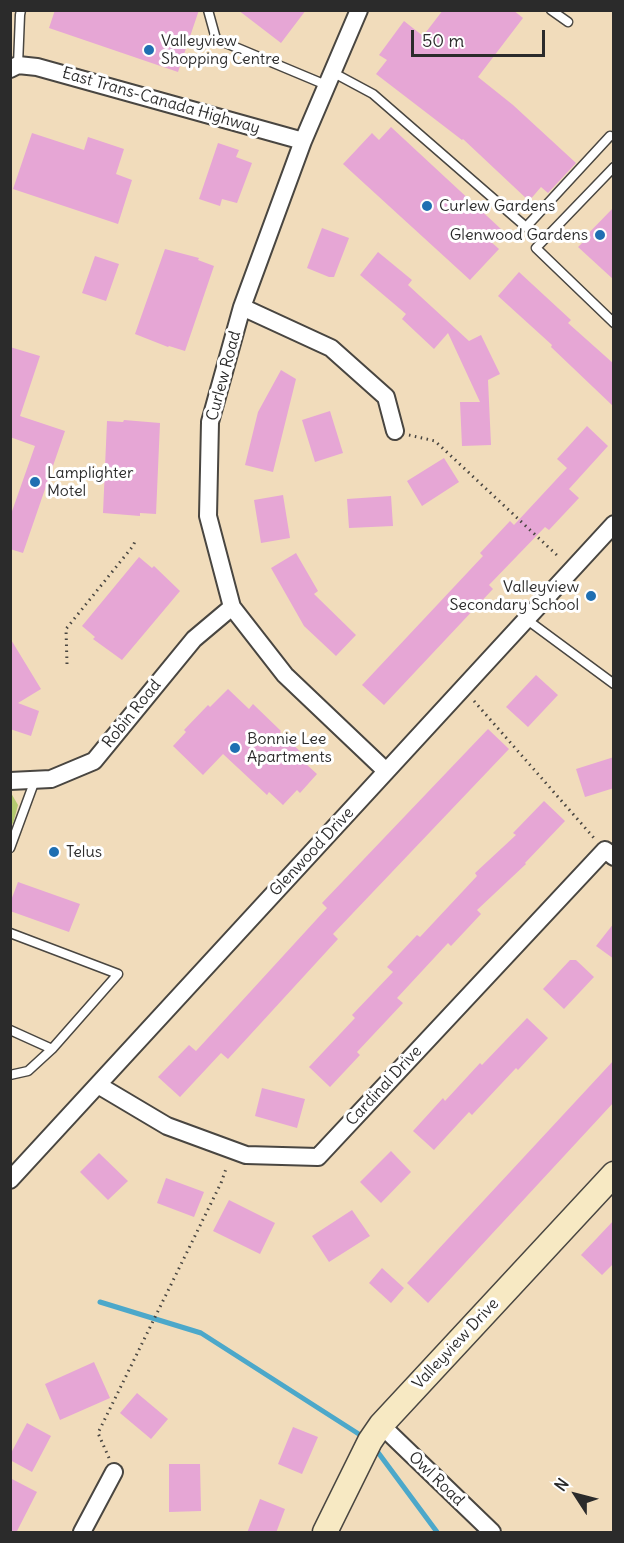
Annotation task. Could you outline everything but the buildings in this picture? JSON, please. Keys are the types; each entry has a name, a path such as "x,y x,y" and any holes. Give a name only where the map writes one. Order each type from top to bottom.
{"street":[{"name":"Curlew Road","path":"359,10 303,141 243,307 210,422 208,516 232,607 285,675 386,771"},
{"name":"East Trans-Canada Highway","path":"14,67 37,67 303,141"},
{"path":"243,307 331,348 386,397 395,431"},
{"name":"Glenwood Drive","path":"10,1180 614,524"},
{"name":"Robin Road","path":"10,781 51,779 94,761 194,639 232,607"},
{"name":"Cardinal Drive","path":"98,1085 168,1126 246,1155 318,1157 609,854"},
{"name":"Valleyview Drive","path":"325,1533 370,1441 381,1425 614,1174"},
{"name":"Owl Road","path":"381,1425 492,1533"},
{"path":"82,1533 114,1472"}],"lane":[{"path":"14,67 21,10"},
{"path":"208,10 216,39 373,94 526,227 610,136"},
{"path":"551,10 568,22"},
{"path":"614,167 536,248 614,323"},
{"path":"526,619 614,684"},
{"path":"10,848 35,780"},
{"path":"10,933 118,974 52,1049 28,1071 10,1075"},
{"path":"10,1030 52,1049"}],"path":[{"path":"395,431 435,441 572,569"},
{"path":"67,664 66,629 133,546 136,539"},
{"path":"463,688 609,854"},
{"path":"114,1472 98,1433 221,1184 233,1150"}],"green space":[{"path":"11,793 18,805 13,824 11,823"}],"waterway":[{"path":"100,1302 201,1333 365,1438"},
{"path":"374,1447 437,1532"}],"place":[{"name":"Valleyview Shopping Centre","path":"149,50"},
{"name":"Curlew Gardens","path":"427,206"},
{"name":"Glenwood Gardens","path":"600,235"},
{"name":"Lamplighter Motel","path":"35,482"},
{"name":"Valleyview Secondary School","path":"591,596"},
{"name":"Bonnie Lee Apartments","path":"235,748"},
{"name":"Telus","path":"54,852"}]}
